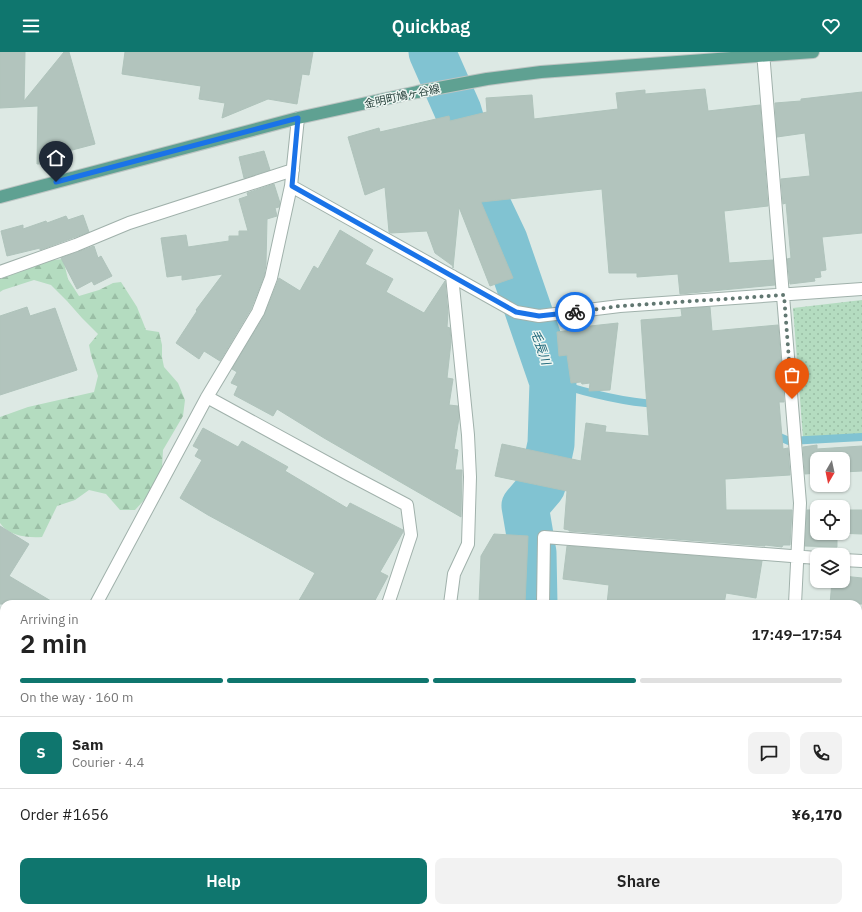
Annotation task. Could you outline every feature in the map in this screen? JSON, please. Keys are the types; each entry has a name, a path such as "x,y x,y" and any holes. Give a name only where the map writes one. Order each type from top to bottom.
{"main road":[{"name":"金明町鳩ヶ谷線","path":"0,197 298,118 472,81 541,72 764,54 813,52"}],"street":[{"path":"764,54 800,503 795,600"},
{"path":"98,600 207,396 258,312 271,278 292,186 298,118"},
{"path":"0,272 76,245 129,223 293,170"},
{"path":"292,186 516,312 539,316 620,306 862,289"},
{"path":"451,600 454,574 468,544 470,477 468,435 452,276"},
{"path":"207,396 407,505 411,535 389,600"},
{"path":"543,600 544,537 810,558"},
{"path":"850,560 862,561"}],"green space":[{"path":"63,259 68,279 79,296 99,290 113,283 121,282 137,307 146,330 159,332 164,367 178,383 185,400 183,416 163,450 162,468 146,498 135,510 120,510 106,494 89,490 75,500 57,506 42,537 31,537 8,531 0,523 0,417 28,407 94,392 98,376 89,345 98,334 51,285 34,280 0,292 0,279 53,260"},
{"path":"862,300 862,435 803,438 793,308"}],"building":[{"path":"0,52 25,52 24,101 64,52 69,52 95,144 57,154 57,164 37,164 38,106 0,108"},
{"path":"125,52 313,52 309,75 302,74 297,104 268,99 222,118 225,103 199,99 201,86 122,74"},
{"path":"705,89 708,111 760,105 768,206 724,211 729,263 773,260 775,285 680,294 678,274 637,277 637,273 609,273 602,189 481,202 513,278 490,286 459,207 453,268 453,266 435,253 427,231 389,232 385,187 365,195 348,137 379,128 380,132 449,116 450,121 487,112 486,98 532,95 534,119 618,109 616,93 645,90 645,94"},
{"path":"862,92 862,233 822,237 826,270 820,271 821,277 814,278 815,281 790,284 787,259 791,258 786,203 783,204 781,179 810,176 805,133 777,137 775,103 801,101 801,99"},
{"path":"264,151 270,170 244,178 239,157"},
{"path":"274,184 280,203 279,207 275,208 277,216 267,219 266,264 264,276 251,309 220,361 204,351 199,359 176,343 197,311 196,310 223,274 182,280 182,275 167,277 161,238 186,235 188,247 229,241 229,236 239,236 239,231 248,231 239,199 248,196 247,193"},
{"path":"83,215 89,232 40,250 40,248 7,256 1,231 23,225 23,229 46,221 47,223 66,216 68,220"},
{"path":"340,230 373,250 365,264 393,279 386,292 424,313 445,281 448,313 447,327 450,328 451,342 447,378 453,379 449,405 458,406 459,418 454,449 458,450 455,470 462,470 461,517 324,438 277,409 273,416 234,395 238,386 231,383 237,372 232,369 264,316 279,278 300,291 314,266 318,269"},
{"path":"94,246 98,258 101,256 112,276 94,285 92,281 77,289 61,258"},
{"path":"27,307 30,316 55,308 77,370 0,395 0,316"},
{"path":"710,307 712,331 778,325 784,402 779,402 783,449 788,448 790,475 725,479 726,510 792,510 790,545 783,545 782,547 765,546 569,531 564,529 567,491 495,476 502,444 581,461 586,423 606,426 605,432 649,436 641,320 680,317 682,316 681,309"},
{"path":"618,323 610,390 589,391 590,383 571,383 567,355 559,356 557,332 572,330 572,328"},
{"path":"203,428 238,447 242,441 288,467 285,471 347,508 350,503 403,530 380,572 388,576 375,600 299,600 315,573 208,515 180,498 202,460 195,456 199,449 193,446"},
{"path":"817,445 817,449 862,446 862,471 850,472 850,452 810,452 810,474 805,474 803,447"},
{"path":"807,510 810,510 810,540 837,540 837,547 805,546"},
{"path":"850,510 862,510 862,534 850,534"},
{"path":"0,526 29,544 9,576 49,600 0,600"},
{"path":"494,534 528,536 525,600 479,600 481,556"},
{"path":"567,546 762,561 756,598 726,593 725,600 607,600 609,585 563,579"},
{"path":"850,577 862,578 862,600 830,600 831,588 850,588"}],"waterway":[{"name":"毛長川","path":"432,52 458,111 485,200 504,240 553,382 551,444 542,486 525,506 533,553 534,600"},
{"path":"553,382 604,396 657,404"},
{"path":"773,432 777,436 789,441 862,437"}],"way so far":[{"path":"575,312 620,306 784,295 792,399"}],"route":[{"path":"56,182 298,118 292,186 516,312 539,316 575,312"}]}
